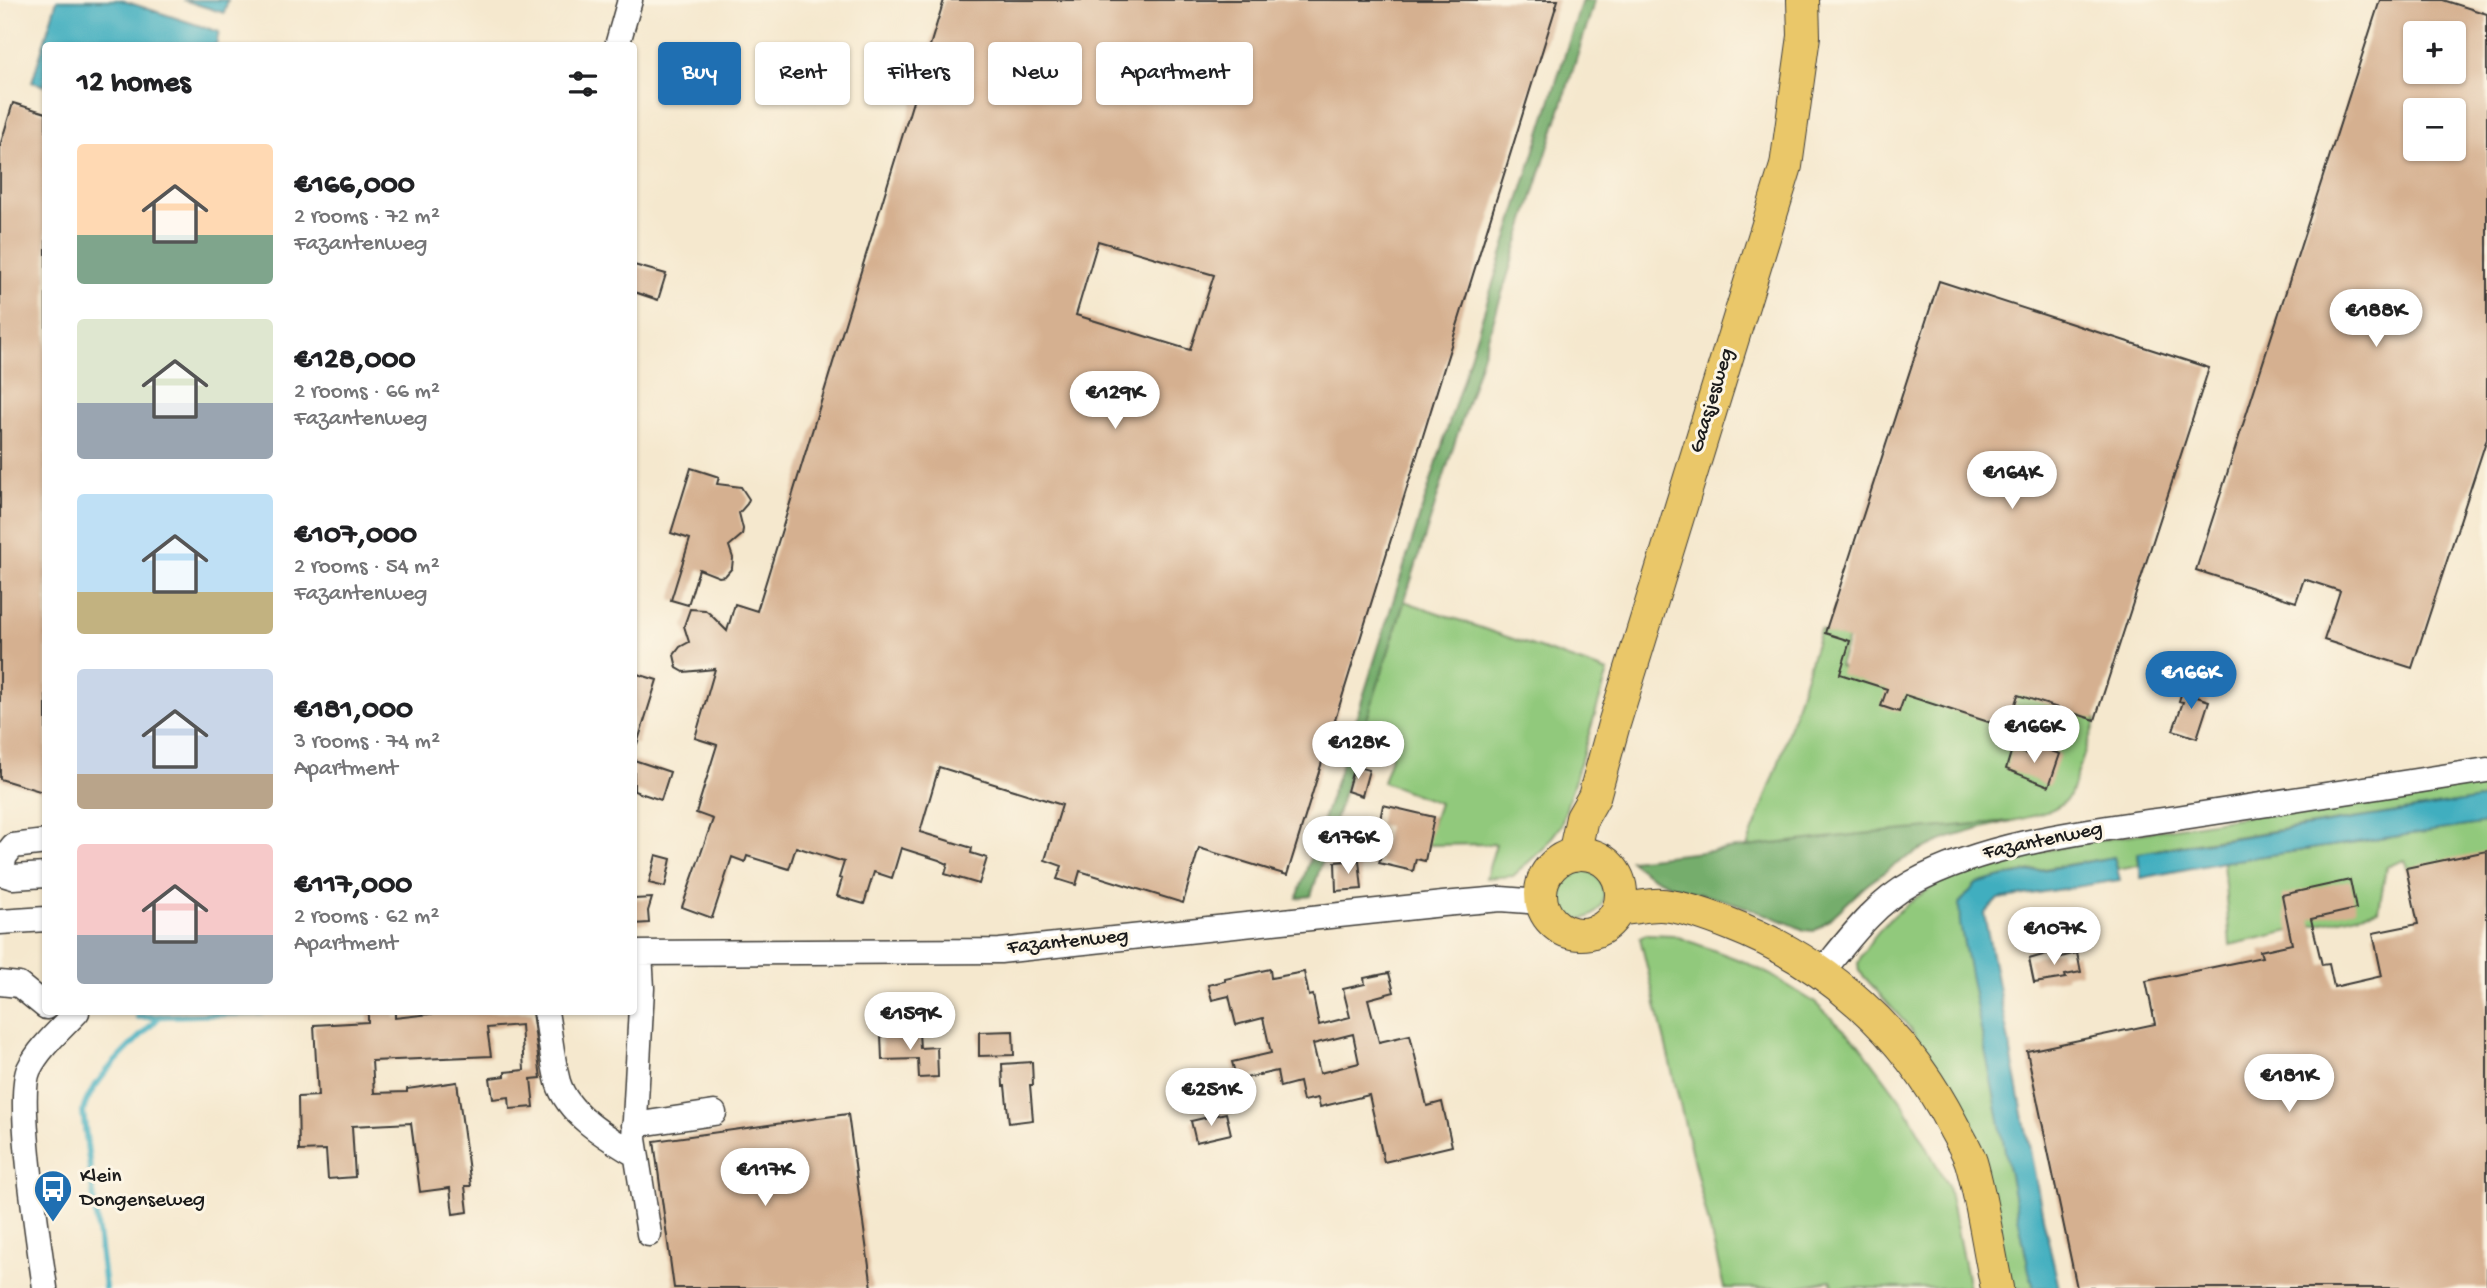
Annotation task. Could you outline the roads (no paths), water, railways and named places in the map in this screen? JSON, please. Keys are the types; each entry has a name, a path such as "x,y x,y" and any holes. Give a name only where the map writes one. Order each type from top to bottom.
{"main road":[{"name":"Gaasjesweg","path":"1585,856 1597,824 1594,797 1614,724 1786,166 1804,36 1803,0"},
{"path":"1585,856 1612,869 1619,898 1612,919 1597,931 1579,935 1561,929 1552,922 1542,893 1546,874 1555,864 1585,856"},
{"path":"1619,898 1640,908 1654,904 1672,906 1762,937 1822,972 1858,1000 1934,1089 1970,1161 1997,1288"}],"street":[{"path":"618,42 630,0"},
{"name":"Fazantenweg","path":"1822,972 1861,924 1883,902 1930,874 1973,856 2082,832 2487,770"},
{"path":"42,842 13,846 5,856 0,873 13,877 42,875"},
{"name":"Fazantenweg","path":"637,953 1000,951 1501,899 1520,888 1542,893"},
{"path":"0,922 42,919"},
{"path":"637,953 642,988 634,1125 636,1155 649,1234"},
{"path":"0,983 19,985 42,1001"},
{"path":"45,1288 27,1128 26,1081 28,1070 35,1060 52,1015"},
{"path":"547,1015 559,1084 578,1114 636,1155"},
{"path":"634,1125 714,1113"}],"water":[{"path":"57,0 121,0 219,32 217,42 44,42"},
{"path":"183,0 228,0 224,13"},
{"path":"42,49 42,85 32,82"},
{"path":"2487,798 2487,823 2223,862 2141,878 2138,853"},
{"path":"2114,857 2120,880 1998,899 1984,914 2059,1288 2034,1288 1960,924 1959,904 1976,884"}],"waterway":[{"path":"138,1017 200,1015"},
{"path":"105,1288 83,1112 94,1087 104,1074 160,1016"}],"place":[{"name":"Klein Dongenseweg","path":"53,1223"}]}
